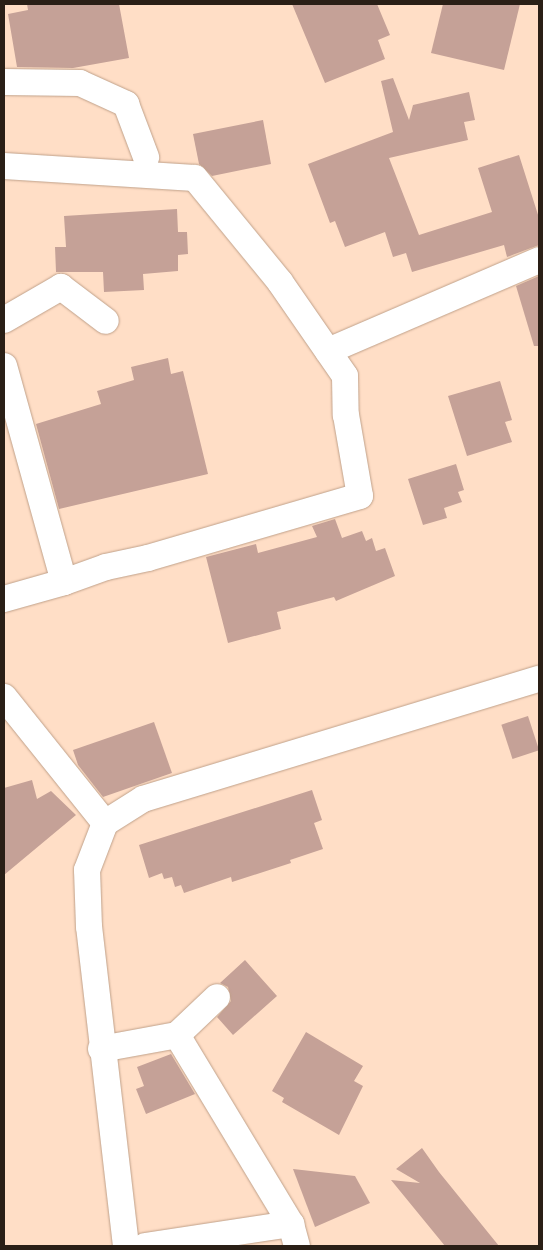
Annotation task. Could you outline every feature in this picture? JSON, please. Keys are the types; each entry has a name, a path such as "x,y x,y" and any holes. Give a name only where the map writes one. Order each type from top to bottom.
{"street":[{"path":"4,82 80,82 126,104 146,157"},
{"path":"4,166 195,178 280,282 345,376 346,415 360,496 148,558 106,567 64,582 4,599"},
{"path":"328,351 539,260"},
{"path":"4,320 61,287 106,321"},
{"path":"4,366 64,582"},
{"path":"126,1246 101,1049 89,927 88,870 105,823 143,799 539,679"},
{"path":"4,697 105,823"},
{"path":"101,1049 177,1035 217,997"},
{"path":"144,1246 294,1235 177,1035"}],"building":[{"path":"27,4 119,4 129,58 73,68 17,67 8,14 28,10"},
{"path":"292,4 377,4 390,35 378,40 385,59 325,83"},
{"path":"443,4 520,4 504,70 431,53"},
{"path":"393,78 409,120 413,105 469,92 475,120 464,122 468,140 389,158 419,235 492,212 478,168 519,155 539,218 539,245 507,257 504,245 412,272 406,253 393,257 385,232 345,247 335,221 330,223 308,164 393,132 381,81"},
{"path":"263,120 271,164 212,176 199,164 193,134"},
{"path":"177,209 178,232 187,232 188,254 178,255 178,271 143,274 144,290 104,292 103,272 56,272 55,247 66,247 64,216"},
{"path":"539,276 539,346 534,346 516,286"},
{"path":"168,358 171,374 183,371 208,474 59,509 36,424 101,404 97,391 134,380 131,367"},
{"path":"500,381 512,420 505,422 512,442 467,456 448,396"},
{"path":"456,464 464,490 458,492 462,502 444,508 447,518 423,525 408,479"},
{"path":"335,519 342,538 362,531 366,541 372,538 376,551 385,548 395,576 336,601 334,597 277,612 281,629 228,643 206,557 256,544 258,553 317,537 312,526"},
{"path":"528,716 539,750 512,759 501,725"},
{"path":"154,722 172,773 103,797 78,765 73,750"},
{"path":"32,780 37,799 51,791 76,815 4,875 4,788"},
{"path":"312,790 322,820 314,823 323,849 290,860 291,863 232,882 231,877 184,893 181,885 175,887 172,877 164,879 162,873 149,878 139,845"},
{"path":"245,960 277,996 233,1035 217,1017 231,1001 228,987 220,983"},
{"path":"306,1032 363,1066 354,1081 363,1086 339,1135 282,1102 284,1098 272,1091"},
{"path":"171,1054 195,1094 146,1114 136,1089 144,1086 137,1067"},
{"path":"422,1148 499,1246 445,1246 391,1180 420,1183 396,1169"},
{"path":"293,1169 355,1176 370,1203 315,1227"}]}
